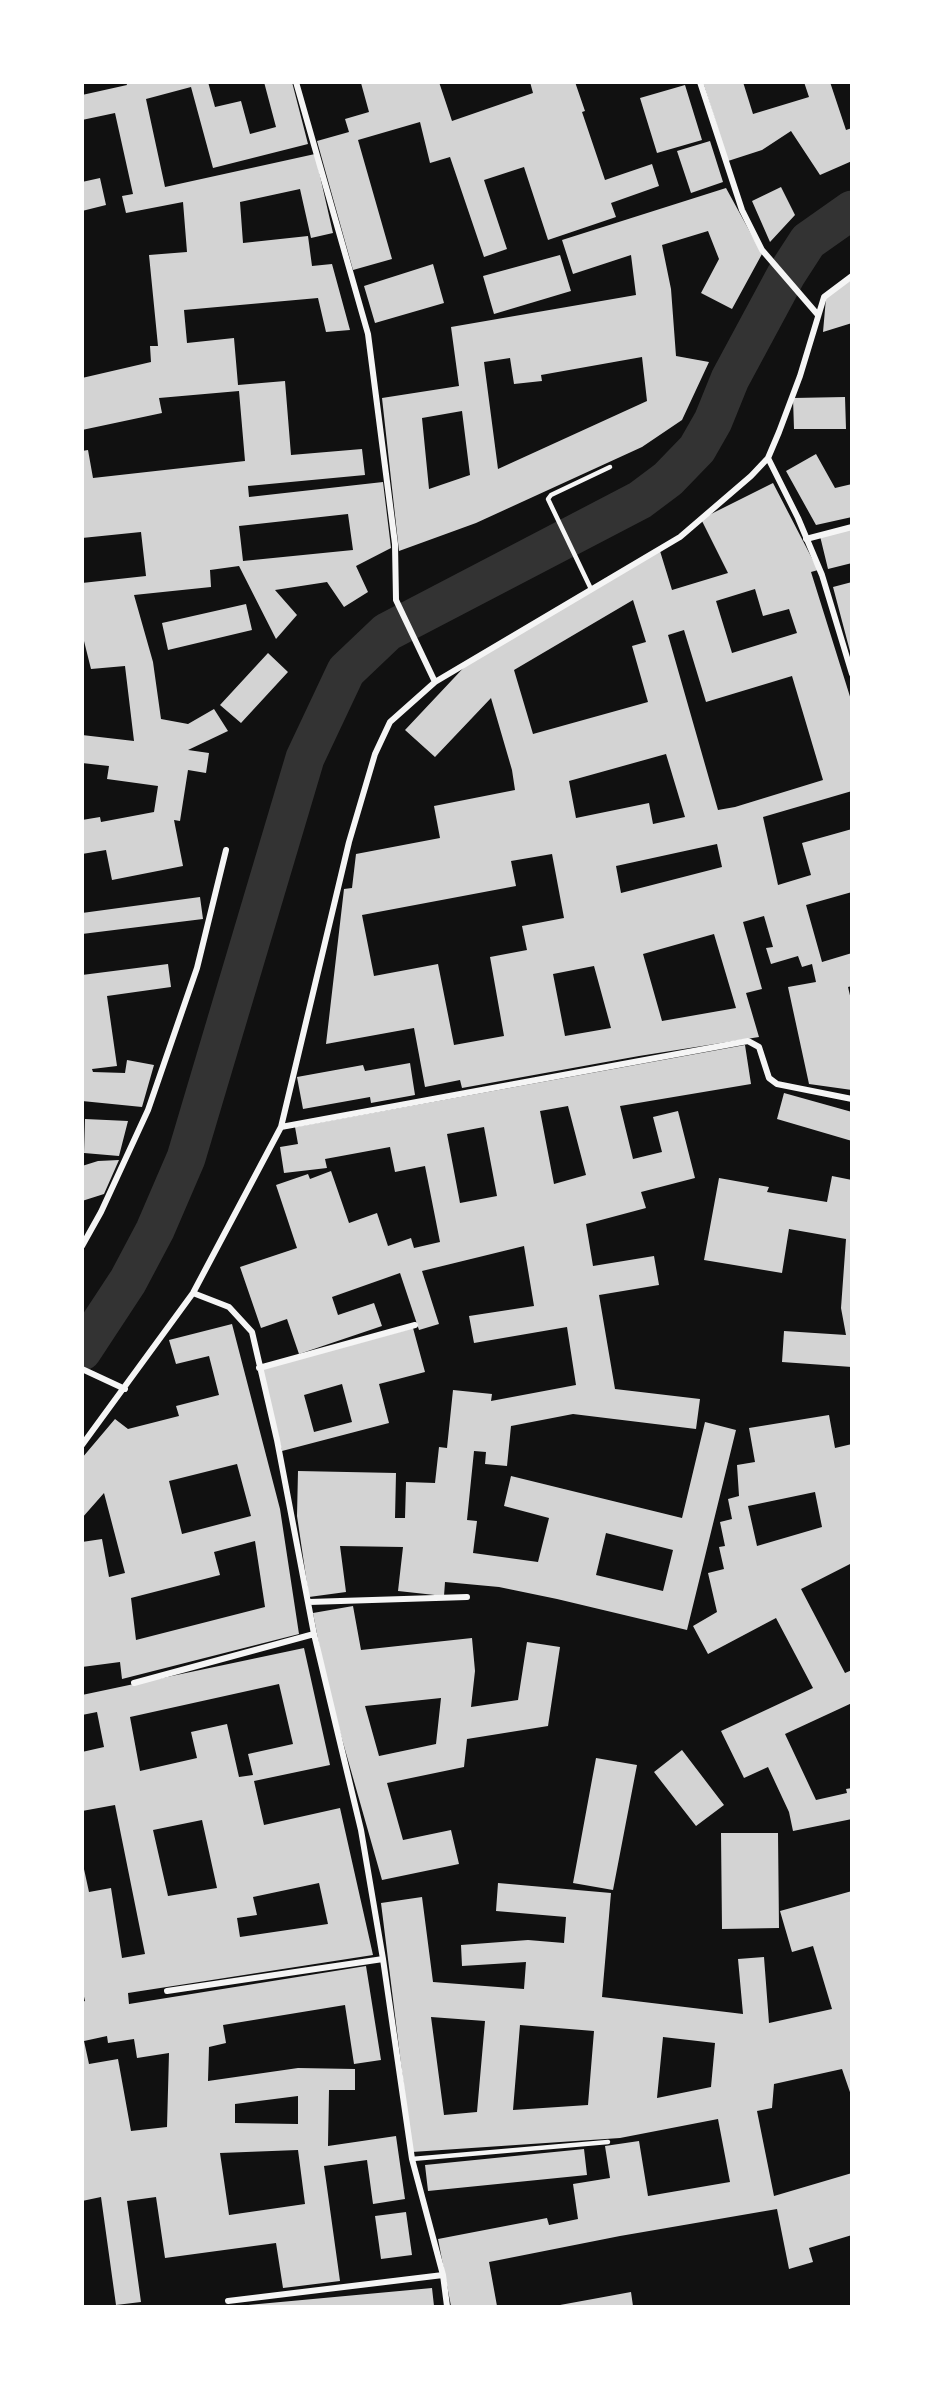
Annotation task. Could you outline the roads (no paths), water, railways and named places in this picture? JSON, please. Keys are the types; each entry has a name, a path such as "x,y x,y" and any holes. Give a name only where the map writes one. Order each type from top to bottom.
{"street":[{"path":"296,82 368,334 395,544 396,600 435,682"},
{"path":"700,82 742,210 762,250 818,315"},
{"path":"82,1445 193,1293 281,1128 344,864 375,754 390,722 435,682 680,537 751,476 768,458 800,376 824,297 852,276"},
{"path":"768,458 822,575 852,674"},
{"path":"806,539 852,527"},
{"path":"82,1246 101,1212 148,1110 197,968 226,850"},
{"path":"281,1128 748,1041 759,1047 770,1078 777,1084 852,1099"},
{"path":"193,1293 229,1307 252,1332 277,1440 314,1635 361,1830 383,1959 412,2159 443,2275 447,2307"},
{"path":"259,1368 415,1325"},
{"path":"82,1369 125,1389"},
{"path":"309,1602 467,1597"},
{"path":"134,1683 314,1635"},
{"path":"167,1992 383,1959"},
{"path":"228,2301 443,2275"}],"lane":[{"path":"591,589 549,502 551,495 610,467"},
{"path":"412,2159 608,2142"}],"waterway":[{"path":"82,1351 128,1281 155,1230 186,1158 305,758 346,671 387,632 640,500 668,479 697,449 713,421 730,379 786,275 808,241 852,210"}]}
